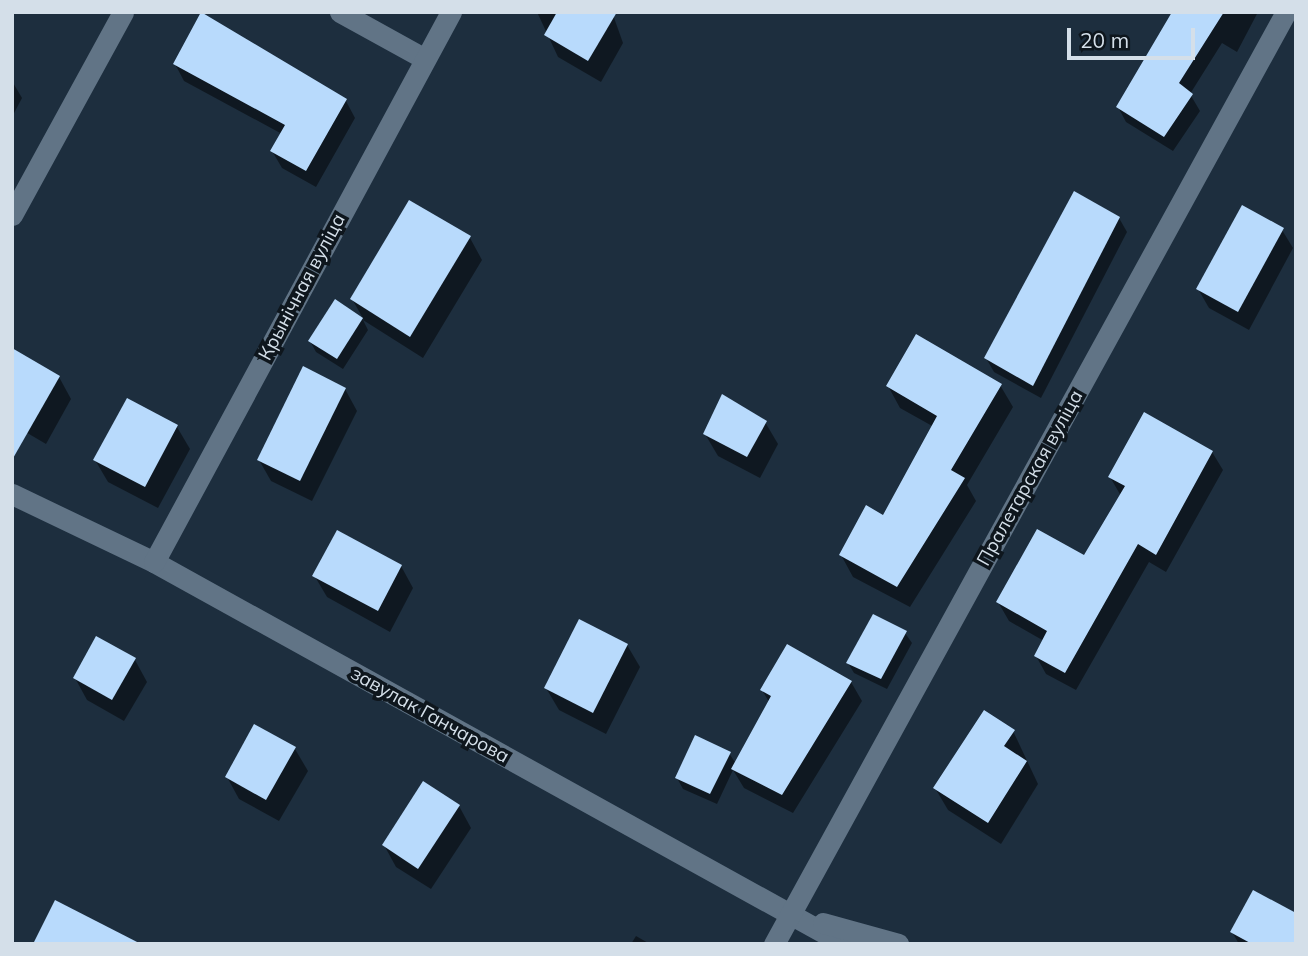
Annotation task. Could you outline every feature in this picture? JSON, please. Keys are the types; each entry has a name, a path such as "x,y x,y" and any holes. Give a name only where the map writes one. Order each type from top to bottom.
{"street":[{"path":"12,215 123,12"},
{"path":"340,12 425,59"},
{"name":"Крынічная вуліца","path":"154,562 451,12"},
{"name":"Пралетарская вуліца","path":"774,944 1286,12"},
{"name":"завулак Ганчарова","path":"12,494 154,562 844,944"},
{"path":"791,914 898,944"}],"building":[{"path":"201,12 347,99 306,171 270,151 285,125 173,64"},
{"path":"557,12 617,12 588,61 544,35"},
{"path":"1172,12 1224,12 1179,83 1193,94 1164,137 1116,107"},
{"path":"1074,191 1120,217 1033,386 984,358"},
{"path":"409,200 471,236 410,337 350,299"},
{"path":"1242,205 1284,228 1238,312 1196,289"},
{"path":"335,299 363,318 337,359 308,341"},
{"path":"916,334 1002,384 951,470 965,478 897,587 839,555 866,505 883,515 937,416 886,386"},
{"path":"12,348 60,376 12,460"},
{"path":"303,366 346,388 300,481 257,460"},
{"path":"722,394 767,421 747,457 703,434"},
{"path":"127,398 178,425 145,487 93,460"},
{"path":"1144,412 1213,451 1156,555 1138,544 1065,673 1034,656 1047,631 996,602 1037,529 1084,555 1125,486 1108,477"},
{"path":"337,530 402,565 378,611 312,576"},
{"path":"873,614 907,631 881,679 846,663"},
{"path":"579,619 628,644 593,713 544,688"},
{"path":"96,636 136,658 112,700 73,678"},
{"path":"787,644 852,681 782,795 731,769 771,696 760,690"},
{"path":"984,710 1015,730 1004,746 1027,761 988,823 933,788"},
{"path":"254,724 296,747 266,800 225,777"},
{"path":"695,735 731,752 710,794 675,778"},
{"path":"423,781 460,805 418,869 382,845"},
{"path":"1253,890 1296,913 1296,944 1252,944 1230,932"},
{"path":"55,900 141,944 33,944"}]}
